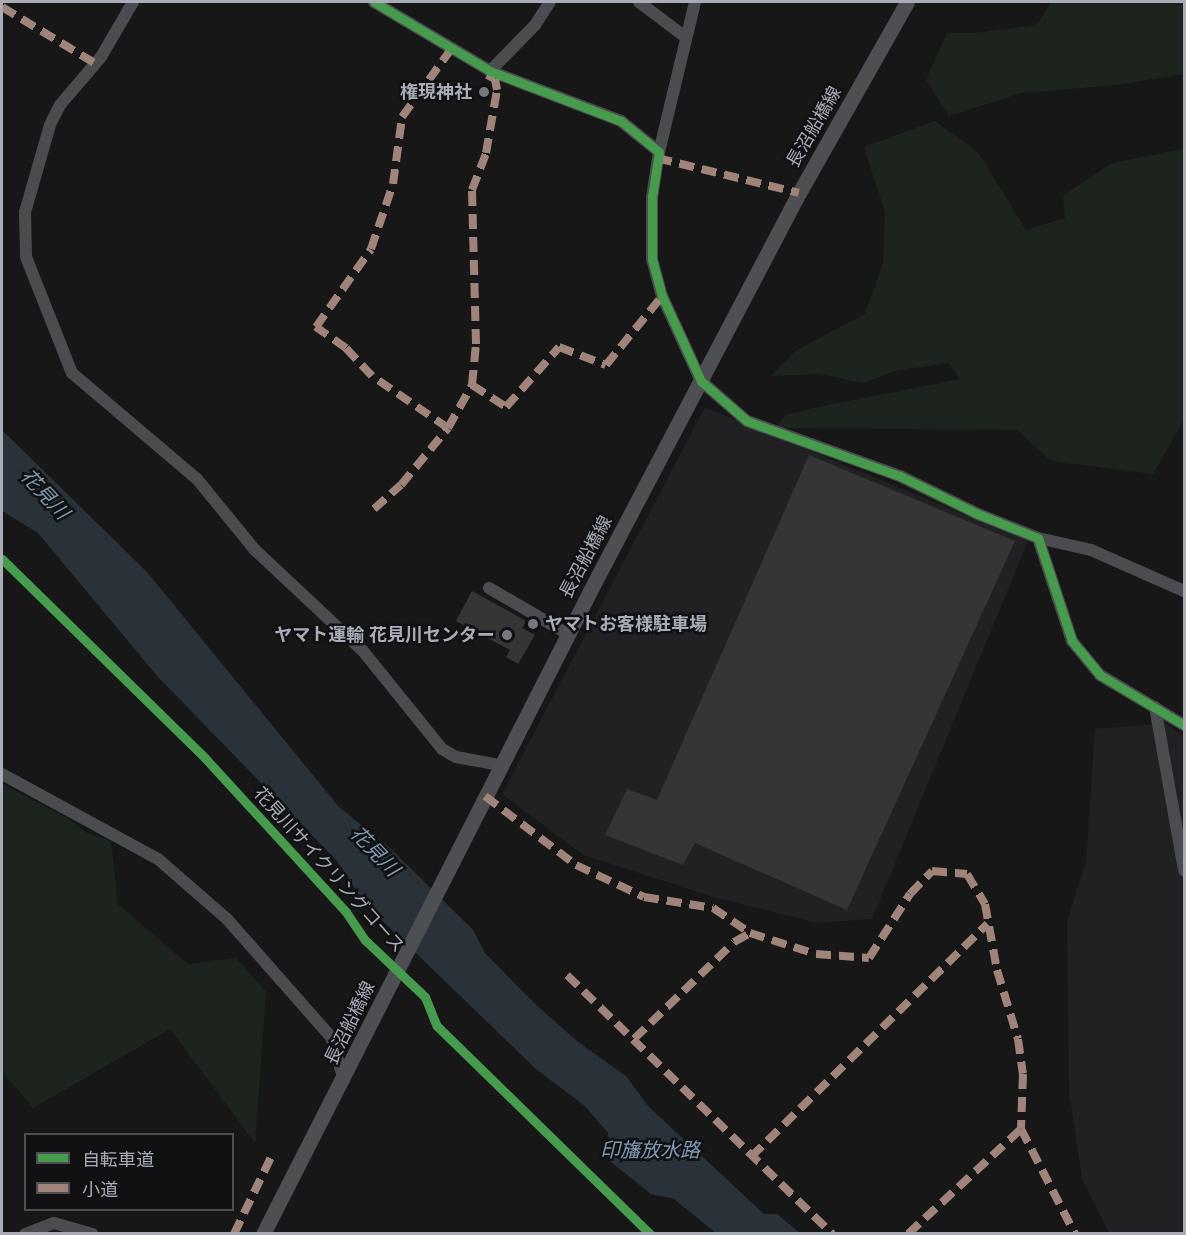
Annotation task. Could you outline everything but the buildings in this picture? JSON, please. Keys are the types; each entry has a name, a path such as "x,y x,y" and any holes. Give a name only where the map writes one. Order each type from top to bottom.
{"main road":[{"name":"長沼船橋線","path":"263,1233 344,1080 500,765 568,634 799,193 907,2"}],"street":[{"path":"134,2 101,57 60,105 50,125 25,212 27,257 72,373 197,479 255,550 363,651 442,749 456,757 500,765"},
{"path":"374,2 489,71 621,121 659,152"},
{"path":"489,71 536,25 550,2"},
{"path":"639,2 684,36"},
{"path":"694,2 684,36 659,152 652,197 652,259 662,296 701,381 747,421 900,476 978,514 1038,538 1090,550 1185,591"},
{"path":"1038,538 1072,641 1100,675 1185,725"},
{"path":"489,588 568,634"},
{"path":"1155,708 1185,870"},
{"path":"2,774 158,859 227,918 331,1037 344,1080"},
{"path":"26,1233 54,1223 92,1233"}],"shaded area":[{"path":"1051,2 1184,2 1184,74 1116,85 1021,93 949,116 926,80 947,33 973,33 1037,25"},
{"path":"935,121 978,152 1026,230 1065,218 1063,196 1112,163 1184,149 1184,420 1153,474 1051,461 1017,430 775,428 786,415 960,379 949,363 894,371 864,383 819,374 771,376 795,351 865,314 883,263 885,212 864,147"},
{"path":"705,407 1028,541 872,919 817,923 717,898 583,855 502,794"},
{"path":"1165,723 1184,736 1184,1233 1109,1233 1082,1178 1069,1092 1067,921 1086,862 1095,729"},
{"path":"2,784 67,818 87,833 111,841 118,904 188,964 236,958 266,992 255,1143 170,1029 33,1108 2,1071"}],"water":[{"name":"印旛放水路","path":"2,430 147,572 339,807 391,849 473,930 485,953 533,1002 578,1042 626,1076 649,1107 764,1214 777,1214 800,1233 716,1233 674,1199 651,1194 611,1162 608,1133 585,1106 536,1069 365,904 337,861 158,677 38,533 2,511"}],"marked path":[{"path":"2,7 96,64"},
{"path":"448,428 372,376 346,348 316,327 371,249 393,184 402,117 452,48"},
{"path":"374,509 401,485 448,428 472,385 476,344 472,190 486,153 497,90 495,79 487,75"},
{"path":"657,158 799,193"},
{"path":"472,385 506,407 559,347 606,365 662,296"},
{"path":"485,796 576,865 644,897 713,908 750,933"},
{"path":"634,1039 734,942 750,933 816,954 869,958 910,894 932,871 967,874 985,904 997,970 1018,1039 1023,1074 1021,1129 1075,1234"},
{"path":"751,1157 987,924"},
{"path":"567,975 832,1234"},
{"path":"908,1234 1021,1129"},
{"path":"234,1234 272,1155"}],"cycle path":[{"path":"374,2 490,71 621,121 659,152 652,197 652,259 662,296 701,381 747,421 900,476 978,514 1038,538 1072,641 1100,675 1184,725"},
{"name":"花見川サイクリングコース","path":"2,559 205,758 346,912 365,940 425,997 437,1026 650,1234"}],"place":[{"name":"権現神社","path":"484,92"},
{"name":"ヤマトお客様駐車場","path":"533,624"},
{"name":"ヤマト運輸 花見川センター","path":"507,635"}],"water label":[{"name":"花見川","path":"44,495"},
{"name":"花見川","path":"374,852"}]}
